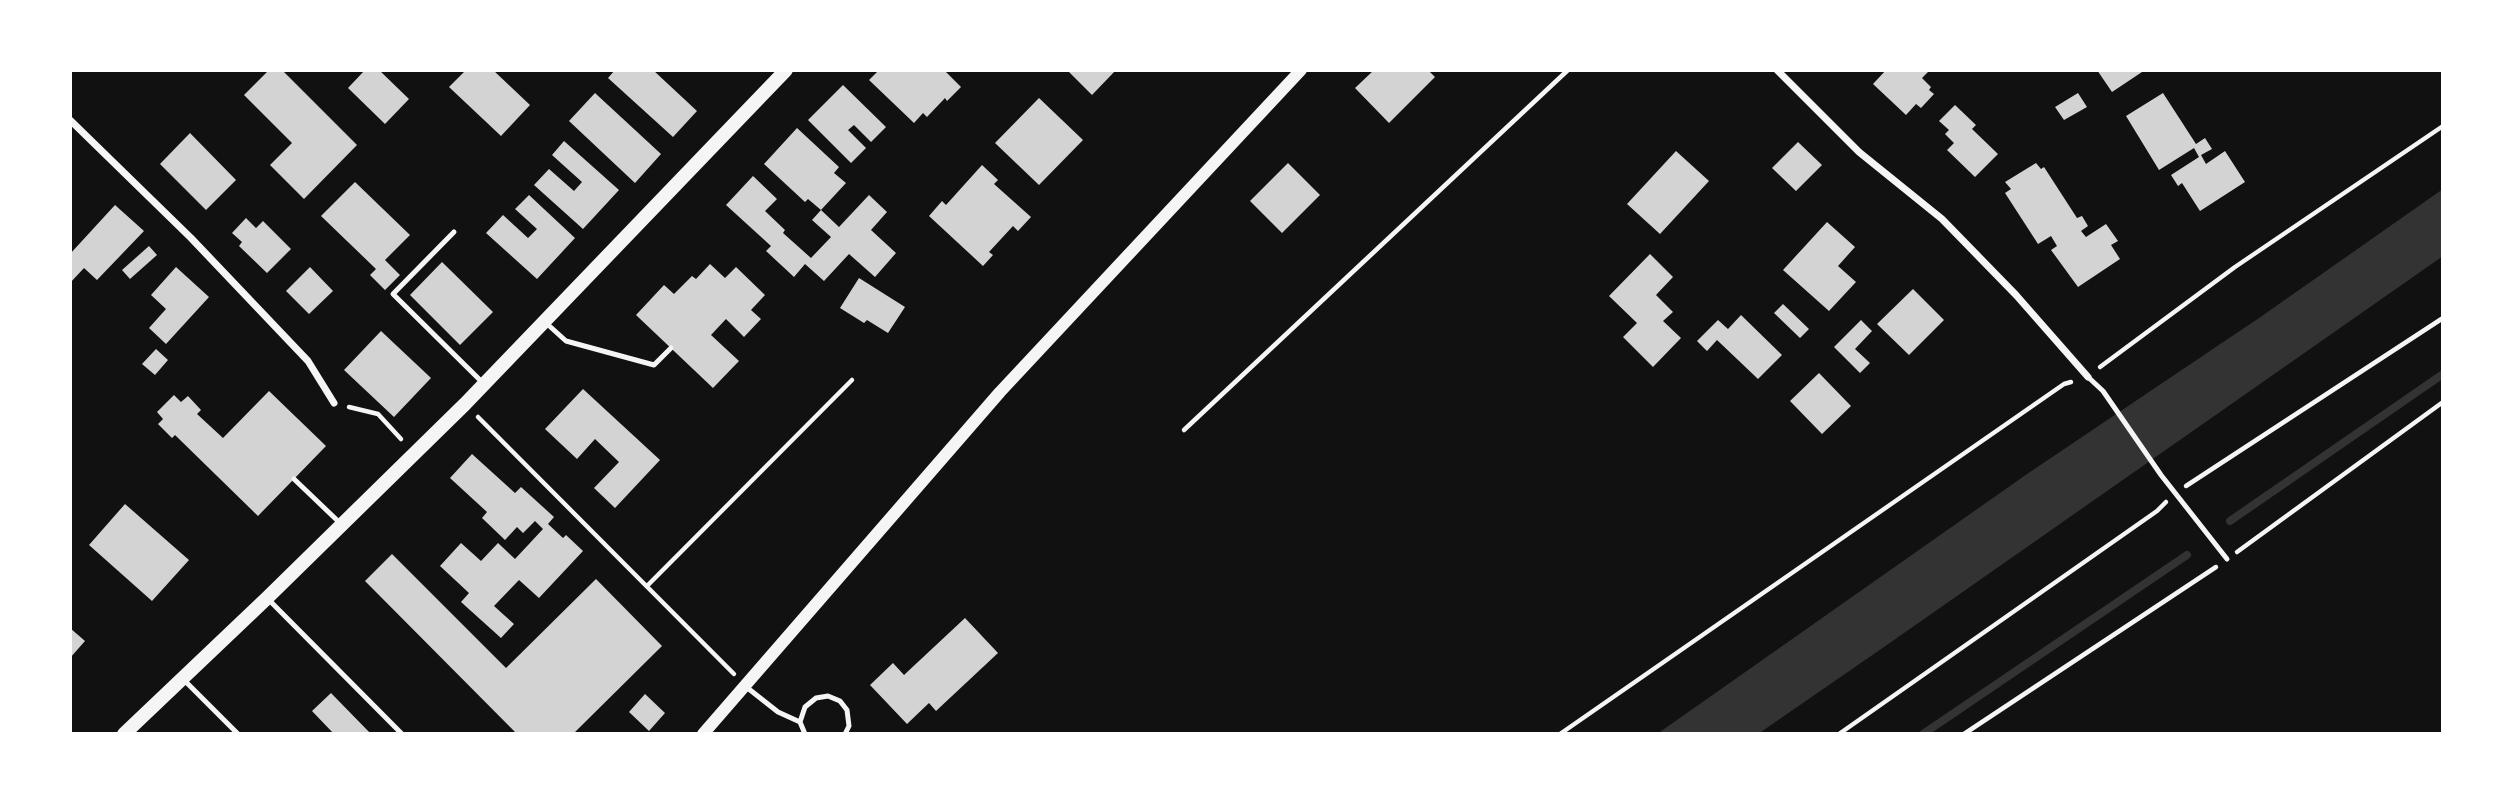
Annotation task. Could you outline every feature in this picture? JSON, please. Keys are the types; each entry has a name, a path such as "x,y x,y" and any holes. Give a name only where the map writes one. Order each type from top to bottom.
{"main road":[{"path":"124,734 268,598 465,404 786,70"}],"street":[{"path":"703,734 1000,392 1301,70"},
{"path":"1777,70 1859,152 1942,219 2016,295 2088,376"},
{"path":"70,120 191,239 308,361 334,403"}],"lane":[{"path":"454,232 393,294 484,384"},
{"path":"545,322 566,341 654,365 671,348"},
{"path":"2088,376 2103,391 2161,475 2227,559"},
{"path":"293,480 341,524"},
{"path":"268,598 402,734"},
{"path":"183,679 238,734"},
{"path":"744,685 778,712 800,722"},
{"path":"805,734 800,722 805,707 816,698 828,696 840,701 847,710 849,726 845,734"}],"path":[{"path":"1184,430 1568,70"},
{"path":"1560,734 2064,384 2088,376 2235,267 2443,126"},
{"path":"1839,734 2157,511 2175,493 2443,318"},
{"path":"647,586 852,380"},
{"path":"1964,734 2227,559 2443,402"},
{"path":"334,403 378,414 415,454"},
{"path":"465,404 744,685"}],"shaded area":[{"path":"2443,189 2443,256 1884,647 1758,734 1657,734 2027,474 2259,318"}],"building":[{"path":"269,70 282,70 357,145 304,199 270,165 292,143 244,95"},
{"path":"365,70 379,70 409,99 385,124 348,88"},
{"path":"466,70 493,70 530,105 501,136 449,87"},
{"path":"615,70 653,70 697,111 673,137 608,78"},
{"path":"879,70 944,70 961,87 947,101 945,98 927,117 923,113 914,123 869,80"},
{"path":"1067,70 1116,70 1092,95"},
{"path":"1374,70 1428,70 1435,77 1389,123 1355,88"},
{"path":"1886,70 1930,70 1922,78 1934,94 1921,108 1916,104 1906,115 1873,84"},
{"path":"2097,70 2145,70 2112,92"},
{"path":"843,85 886,127 871,142 854,125 848,130 866,148 851,163 808,120"},
{"path":"595,93 661,154 635,183 569,121"},
{"path":"2078,93 2087,107 2064,120 2055,107"},
{"path":"2163,93 2196,144 2205,138 2212,149 2201,155 2206,164 2225,151 2245,182 2200,211 2182,183 2178,186 2171,175 2199,157 2194,148 2159,170 2126,116"},
{"path":"1039,98 1083,140 1039,185 995,143"},
{"path":"1955,105 1976,125 1972,129 1998,154 1975,177 1947,150 1954,143 1945,134 1949,130 1939,121"},
{"path":"797,128 839,167 834,173 846,183 821,210 808,199 805,202 764,164"},
{"path":"190,133 236,180 206,210 160,164"},
{"path":"564,141 619,190 583,229 534,185 549,169 574,191 582,182 552,155"},
{"path":"1798,142 1822,165 1796,191 1772,168"},
{"path":"1676,151 1709,181 1660,234 1627,204"},
{"path":"1288,163 1320,195 1282,233 1250,201"},
{"path":"2036,163 2041,169 2044,167 2077,218 2082,216 2088,226 2081,231 2086,237 2106,224 2118,241 2111,245 2120,259 2078,287 2051,250 2057,246 2051,236 2038,244 2005,193 2011,189 2005,182"},
{"path":"982,165 998,180 994,184 1031,217 1018,231 1013,226 989,252 993,255 983,266 929,216 942,201 946,205"},
{"path":"753,176 777,199 765,211 785,230 783,233 811,258 831,237 812,220 821,210 839,227 869,195 887,212 871,230 896,253 875,277 849,254 824,281 805,264 794,277 766,251 771,246 726,205"},
{"path":"355,182 410,235 385,260 400,275 385,290 370,275 376,269 321,216"},
{"path":"529,195 575,238 537,279 486,233 503,215 528,238 537,229 515,209"},
{"path":"115,205 144,231 97,280 84,268 70,283 70,254"},
{"path":"246,218 256,228 263,221 291,249 267,273 239,246 242,242 232,233"},
{"path":"1827,222 1855,247 1838,266 1856,282 1829,311 1783,270"},
{"path":"149,246 157,255 130,279 122,270"},
{"path":"1650,254 1673,277 1656,295 1673,312 1663,321 1681,338 1653,367 1623,337 1637,323 1609,296"},
{"path":"442,262 493,312 460,345 410,295"},
{"path":"710,264 725,278 736,267 765,295 751,310 761,319 744,337 726,319 711,335 739,361 713,388 636,315 664,285 674,294 692,276 696,279"},
{"path":"176,267 209,297 166,344 149,328 166,309 151,295"},
{"path":"310,267 333,291 309,314 286,291"},
{"path":"859,278 905,307 888,333 867,320 864,323 840,308"},
{"path":"1913,289 1944,320 1909,355 1877,324"},
{"path":"1783,304 1809,329 1800,338 1774,313"},
{"path":"1741,315 1782,355 1758,379 1717,340 1707,351 1697,341 1718,320 1728,329"},
{"path":"1861,320 1872,331 1855,349 1870,363 1860,373 1834,347"},
{"path":"381,331 431,378 394,417 344,370"},
{"path":"156,349 168,360 155,375 142,364"},
{"path":"1819,373 1851,406 1822,434 1790,401"},
{"path":"583,389 660,460 615,508 594,488 619,462 595,439 577,459 545,429"},
{"path":"269,391 326,446 258,516 175,435 172,438 158,424 163,419 157,412 174,395 181,402 188,396 201,410 197,414 223,438"},
{"path":"472,454 515,493 521,487 554,517 548,524 563,538 566,535 583,551 539,598 519,580 494,606 514,624 501,638 461,602 469,593 440,566 461,543 481,561 498,543 515,559 543,529 535,521 523,533 517,527 505,540 482,518 487,512 450,478"},
{"path":"125,504 189,560 152,601 89,545"},
{"path":"392,554 506,668 596,579 662,646 573,734 517,734 365,581"},
{"path":"965,618 998,653 936,711 929,703 907,724 870,685 893,663 904,675"},
{"path":"70,628 85,641 70,658"},
{"path":"331,693 371,734 334,734 312,711"},
{"path":"645,694 665,713 649,731 629,712"}],"waterway":[{"path":"2230,521 2443,374"},
{"path":"1923,734 2187,555"}]}
